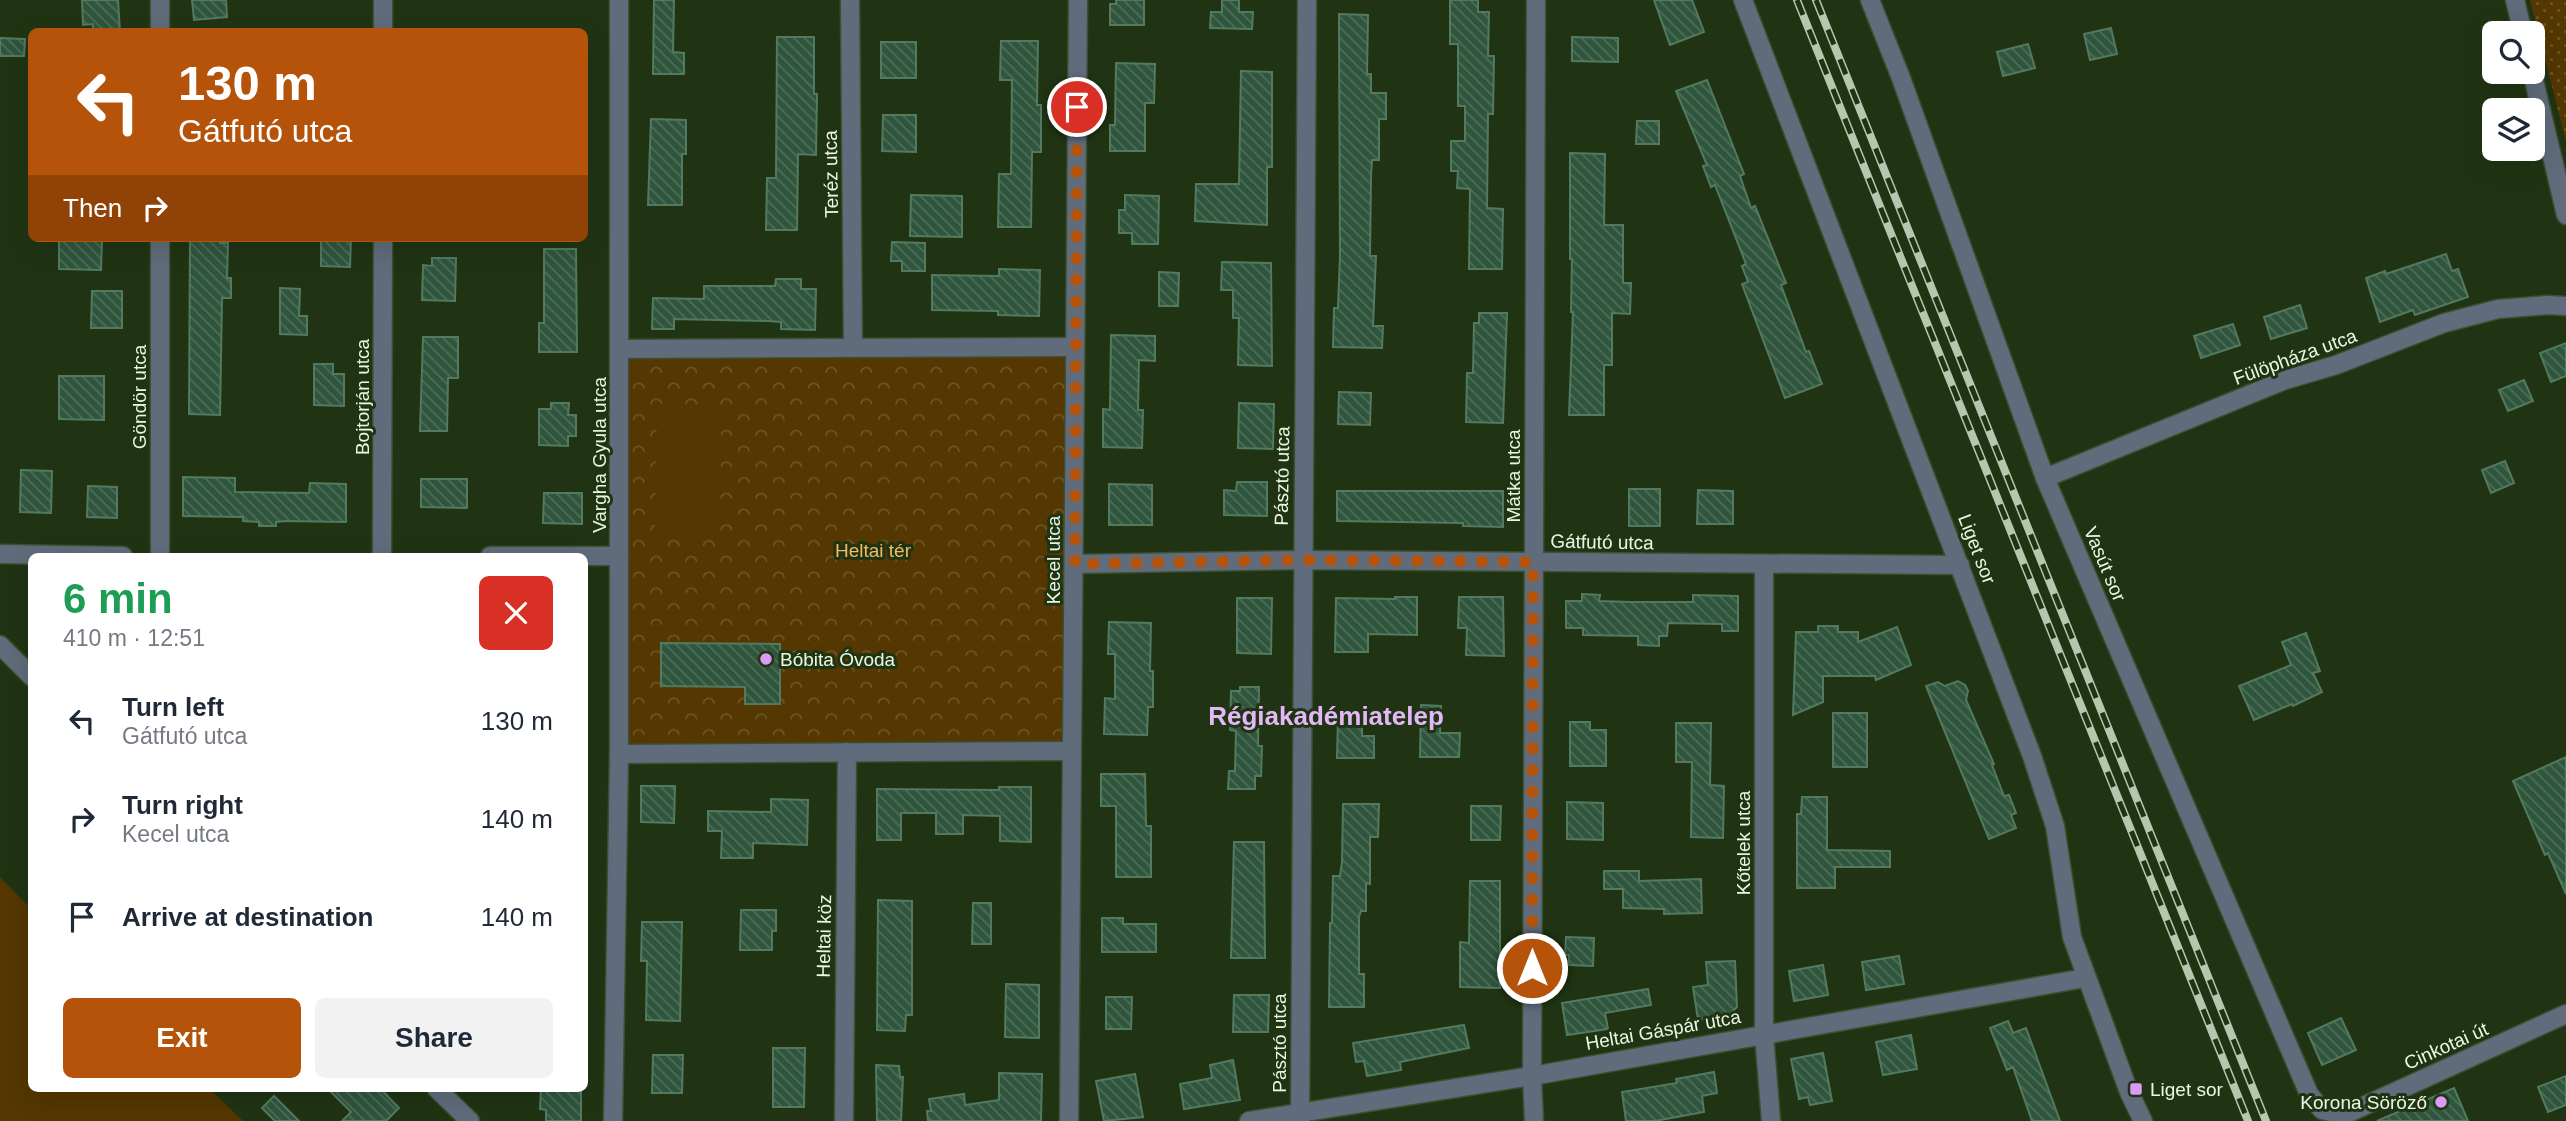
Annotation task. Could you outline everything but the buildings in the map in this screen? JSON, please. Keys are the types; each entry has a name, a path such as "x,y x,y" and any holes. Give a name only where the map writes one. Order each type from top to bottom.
{"street":[{"path":"160,0 160,28"},
{"path":"383,0 383,28"},
{"name":"Vargha Gyula utca","path":"613,1121 619,754 620,0"},
{"name":"Teréz utca","path":"850,0 853,348"},
{"name":"Kecel utca","path":"1069,1121 1078,0"},
{"name":"Pásztó utca","path":"1300,1116 1307,0"},
{"name":"Mátka utca","path":"1534,1121 1536,0"},
{"name":"Liget sor","path":"1744,0 2032,756 2061,855 2066,910 2072,937 2085,978 2143,1121"},
{"name":"Vasút sor","path":"1870,0 1901,78 2045,478 2309,1094 2322,1110 2345,1118"},
{"path":"2515,0 2520,21"},
{"path":"2535,84 2566,215"},
{"name":"Göndör utca","path":"160,242 160,553"},
{"name":"Bojtorján utca","path":"382,553 383,242"},
{"name":"Fülöpháza utca","path":"2045,478 2285,380 2336,365 2444,323 2498,309 2548,304 2566,306"},
{"path":"620,349 1074,347"},
{"path":"0,554 28,554"},
{"path":"588,556 620,556"},
{"name":"Gátfutó utca","path":"1075,564 1302,560 1960,565"},
{"name":"Kőtelek utca","path":"1764,565 1764,1034 1771,1121"},
{"path":"0,645 28,673"},
{"path":"619,754 1071,751"},
{"name":"Heltai köz","path":"844,1121 847,752"},
{"name":"Heltai Gáspár utca","path":"1249,1121 1300,1116 2085,978"},
{"name":"Cinkotai út","path":"2345,1118 2566,1014"},
{"path":"440,1092 470,1121"}],"green space":[{"path":"2530,0 2566,0 2566,142 2545,59 2545,21 2535,21"},
{"name":"Heltai tér","path":"1074,347 1071,751 619,754 620,349"},
{"path":"657,404 721,407 720,533 655,532"},
{"path":"0,877 28,906 28,1092 213,1092 243,1121 0,1121"}],"railway":[{"path":"1797,0 2248,1121"},
{"path":"1816,0 2266,1121"}],"place":[{"name":"Bóbita Óvoda","path":"766,659"},
{"name":"Liget sor","path":"2136,1089"},
{"name":"Korona Söröző","path":"2441,1102"}],"district":[{"name":"Régiakadémiatelep","path":"1326,716"}],"route":[{"path":"1077,107 1075,564 1302,560 1533,562 1532,968"}]}
